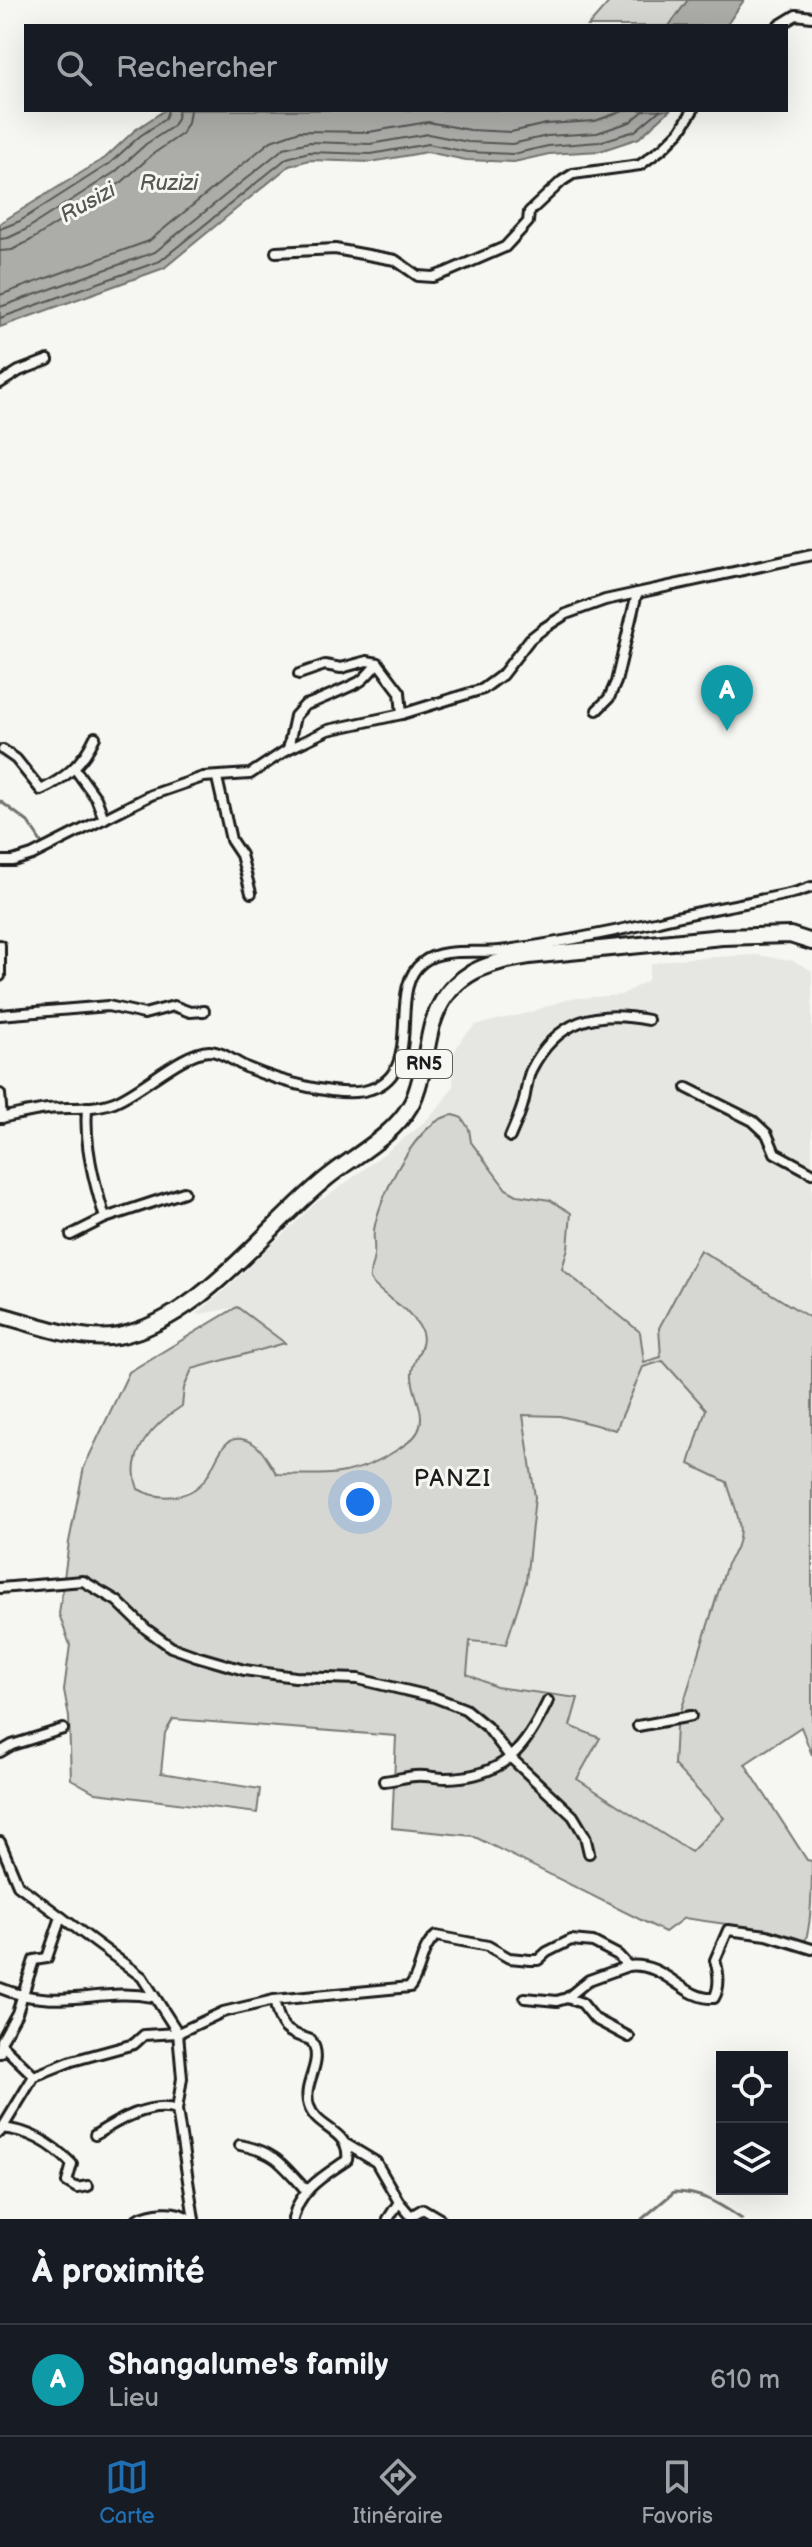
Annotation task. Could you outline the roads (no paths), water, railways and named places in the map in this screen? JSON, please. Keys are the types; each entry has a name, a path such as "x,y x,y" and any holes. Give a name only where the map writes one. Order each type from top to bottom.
{"highway":[{"name":"RN5","path":"0,1315 85,1337 119,1336 168,1317 197,1298 328,1177 392,1127 410,1107 428,1052 431,1028 443,999 454,984 483,967 529,956 722,937 790,935 812,942"}],"street":[{"path":"781,24 796,15 812,17"},
{"path":"276,252 335,249 395,260 418,276 433,277 505,247 528,222 529,212 573,174 640,165 680,131 692,112"},
{"path":"0,383 19,371 48,360"},
{"path":"0,861 32,855 151,795 203,777 250,774 288,749 328,730 402,714 483,689 502,675 530,639 566,614 605,600 812,555"},
{"path":"597,710 609,698 616,682 637,593"},
{"path":"299,674 325,665 341,668 367,661 378,663 400,692 402,714"},
{"path":"288,749 295,716 305,705 315,704 325,696 361,681 378,663"},
{"path":"3,750 16,759 41,790 75,769 95,737"},
{"path":"75,769 96,798 104,819"},
{"path":"217,778 231,840 241,855 251,893"},
{"path":"0,1094 1,1118 36,1111 110,1104 136,1092 187,1057 210,1051 301,1086 347,1092 373,1089 382,1085 395,1070 403,1044 410,980 421,963 432,957 500,951 629,929 812,887"},
{"path":"0,945 0,976"},
{"path":"0,1015 108,1006 144,1014 174,1006 190,1012 204,1011"},
{"path":"510,1137 523,1106 530,1072 553,1037 580,1020 595,1017 648,1020"},
{"path":"687,1088 753,1121 767,1134 775,1153 812,1173"},
{"path":"87,1107 88,1149 105,1218"},
{"path":"71,1235 105,1218 184,1192"},
{"path":"0,1588 83,1581 117,1601 146,1629 171,1647 196,1656 244,1670 295,1677 358,1679 434,1697 465,1709 487,1727 511,1758 573,1816 585,1836 589,1853"},
{"path":"384,1781 415,1776 445,1778 491,1771 511,1758 535,1728 548,1701"},
{"path":"638,1726 691,1716"},
{"path":"0,1752 12,1745 63,1729"},
{"path":"0,1842 18,1885 130,1966 149,1985 153,1997 178,2033 182,2078 177,2110 191,2219"},
{"path":"34,2076 1,2049 2,2040 17,2013 34,1960 47,1958 61,1917"},
{"path":"525,1998 557,2001 567,1998 589,1980 628,1966 646,1966 656,1969 696,1995 714,1998 718,1971 715,1960 728,1930 767,1935 812,1949"},
{"path":"0,2130 34,2076 72,2061 134,2044 144,2035 178,2033 223,2012 274,2000 410,1987 418,1975 427,1943 436,1936 481,1944 509,1958 530,1960 538,1960 571,1940 593,1942 618,1955 628,1966"},
{"path":"0,1988 20,1997 59,2001 134,1994 153,1997"},
{"path":"567,1998 582,2003 595,2019 629,2037"},
{"path":"274,2000 283,2028 289,2034 311,2040 317,2049 317,2063 307,2085 309,2108 316,2118 346,2143 376,2162 399,2202 411,2216 423,2209 440,2219"},
{"path":"95,2135 134,2113 168,2107 177,2110"},
{"path":"0,2130 25,2130 55,2148 72,2164 67,2182 77,2188 88,2186"},
{"path":"293,2219 296,2206 308,2189 347,2160 346,2143"},
{"path":"240,2145 268,2152 308,2189"},
{"path":"388,2219 399,2202"},
{"path":"137,2219 158,2213 183,2214 191,2219"}],"water":[{"path":"688,0 744,0 727,24 670,24"},
{"name":"Ruzizi","path":"162,112 668,112 639,138 600,151 549,154 514,162 466,160 427,152 371,162 309,160 289,166 164,268 0,327 0,223 105,158 135,130"}],"waterway":[{"path":"0,801 28,822 41,842"},
{"path":"642,2219 674,2192 702,2197 742,2219"}],"place":[{"name":"Shangalume's family","path":"727,731"}],"district":[{"name":"PANZI","path":"453,1478"}],"water label":[{"name":"Rusizi","path":"88,203"}]}
